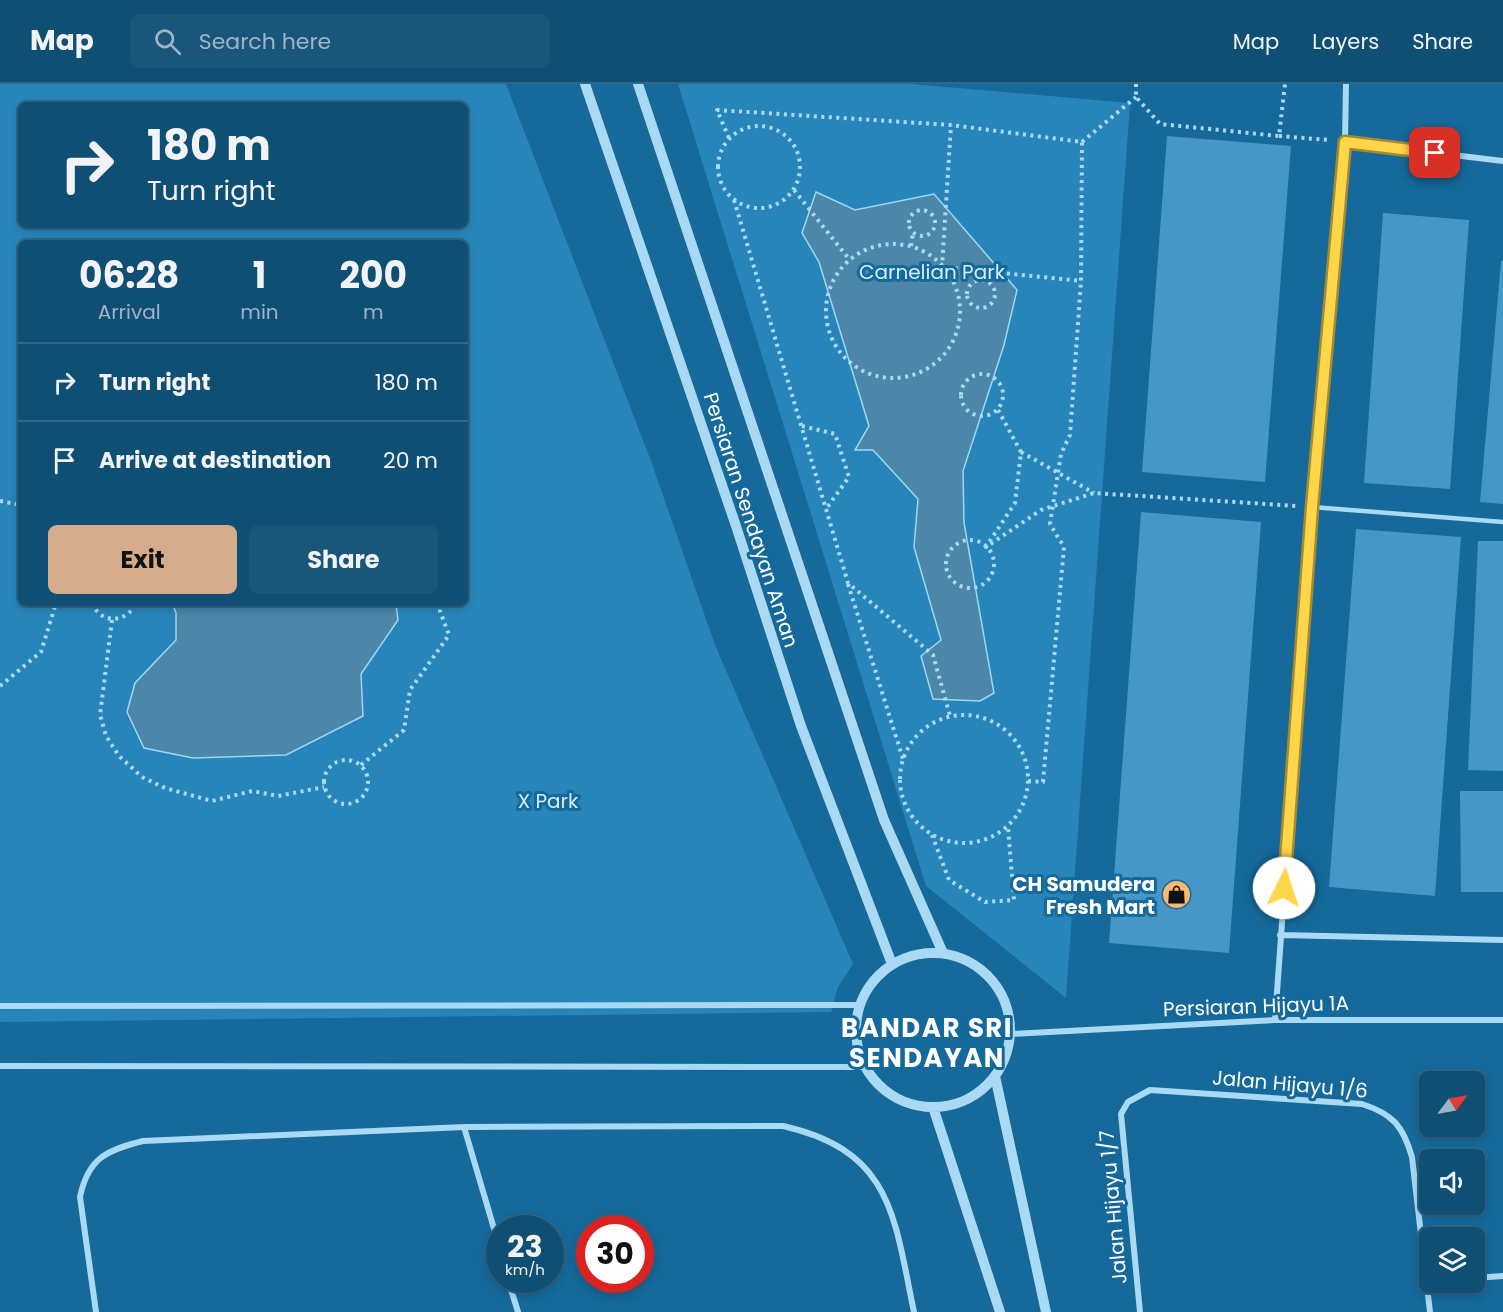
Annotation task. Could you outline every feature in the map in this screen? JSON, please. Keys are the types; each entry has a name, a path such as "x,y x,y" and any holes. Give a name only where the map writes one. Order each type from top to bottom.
{"street":[{"name":"Persiaran Sendayan Aman","path":"585,84 736,526 801,726 892,964"},
{"name":"Persiaran Sendayan Aman","path":"638,84 885,820 943,953"},
{"path":"1275,1020 1312,507 1345,142 1346,84"},
{"path":"1345,142 1503,161"},
{"path":"1280,935 1503,940"},
{"path":"943,953 965,960 984,972 999,990 1008,1011 1010,1034 1006,1056 995,1076 978,1093 957,1104 933,1107 906,1102 883,1088 866,1067 858,1047 856,1026 860,1005 867,989 892,964 917,954 943,953"},
{"path":"0,1006 860,1005"},
{"name":"Persiaran Hijayu 1A","path":"1010,1034 1275,1020 1503,1020"},
{"path":"0,1066 866,1067"},
{"path":"995,1076 1046,1312"},
{"name":"Jalan Hijayu 1/6","path":"1128,1102 1150,1090 1362,1104 1382,1111 1397,1123 1407,1139 1412,1157 1422,1227"},
{"name":"Jalan Hijayu 1/7","path":"1128,1102 1121,1114 1140,1312"},
{"path":"933,1107 1000,1312"},
{"path":"96,1312 80,1197 83,1182 92,1166 103,1155 143,1141 464,1127 783,1126 812,1132 836,1144 862,1164 879,1185 893,1214 914,1312"},
{"path":"464,1127 490,1215"},
{"path":"1485,1277 1503,1276"},
{"path":"512,1293 518,1312"},
{"name":"Jalan Hijayu 1/6","path":"1429,1293 1430,1312"}],"lane":[{"path":"1312,507 1503,522"}],"path":[{"path":"1136,84 1136,97 1160,123 1345,142"},
{"path":"1279,136 1285,84"},
{"path":"729,138 717,110 951,125 1082,142 1136,97"},
{"path":"753,125 768,126 780,131 790,140 797,151 800,164 799,177 794,190 785,200 773,206 760,208 747,207 734,200 725,190 719,177 718,163 721,149 729,138 753,125"},
{"path":"942,267 951,125"},
{"path":"1028,781 1042,782 1064,547 1050,524 1061,454 1070,435 1081,281 1082,142"},
{"path":"794,190 849,259"},
{"path":"734,200 903,759"},
{"path":"911,246 913,233 909,226 909,218 918,210 931,213 935,226"},
{"path":"913,233 926,236 935,226 945,226"},
{"path":"889,243 911,246 931,255 952,281 958,298 960,314 955,336 943,355 926,369 905,377 882,377 862,370 844,357 832,339 826,318 827,296 835,276 849,259 867,248 889,243"},
{"path":"942,267 1081,281"},
{"path":"984,280 985,271"},
{"path":"984,280 992,285 995,294 988,306 984,308 975,307 966,296 971,283 984,280"},
{"path":"958,298 966,296"},
{"path":"982,374 995,378 1003,390 1004,397 998,410 985,416 971,413 963,403 961,396 965,383 976,375 982,374"},
{"path":"998,410 1021,452 1094,493"},
{"path":"802,426 835,434 849,477 826,508"},
{"path":"986,547 1015,503 1021,452"},
{"path":"986,547 1041,510 1094,493 1312,507"},
{"path":"0,501 18,504"},
{"path":"972,541 986,547 994,560 994,568 987,582 973,588 965,588 952,579 946,565 951,550 957,545 972,541"},
{"path":"848,583 933,655 950,716"},
{"path":"0,686 41,652 55,606"},
{"path":"94,606 98,614 112,620 127,616 134,606"},
{"path":"361,765 404,730 410,690 449,635 441,606"},
{"path":"112,620 100,716 106,736 120,756 142,777 165,788 212,801 252,791 278,796 324,787"},
{"path":"972,714 993,721 1011,734 1023,751 1028,781 1028,791 1021,810 1008,827 991,838 971,843 951,842 932,835 916,821 904,802 900,781 903,759 913,739 929,724 950,716 972,714"},
{"path":"348,759 361,765 366,771 368,787 359,800 353,803 337,802 331,799 324,787 325,773 334,762 348,759"},
{"path":"932,835 949,880 985,903 1014,900 1008,827"}],"green space":[{"name":"X Park","path":"0,84 506,84 651,461 715,645 853,964 838,987 831,1012 0,1022"},
{"name":"Carnelian Park","path":"678,84 912,84 1130,103 1066,998 926,886"}],"shaded area":[{"path":"816,192 855,210 934,194 1017,290 1004,345 963,471 964,523 994,693 980,701 933,699 921,656 941,640 914,547 918,499 873,450 855,450 869,426 819,262 802,233"},
{"path":"173,606 396,606 398,620 361,674 363,716 286,755 193,758 144,748 127,712 135,683 176,640 176,613"}],"building":[{"path":"1167,136 1291,146 1265,482 1142,472"},
{"path":"1383,213 1469,220 1450,489 1364,483"},
{"path":"1501,261 1503,261 1503,504 1480,502"},
{"path":"1141,512 1261,522 1229,953 1109,943"},
{"path":"1356,529 1461,537 1435,896 1329,887"},
{"path":"1478,541 1503,541 1503,771 1468,770"},
{"path":"1460,791 1503,791 1503,892 1461,892"}],"place":[{"name":"CH Samudera Fresh Mart","path":"1176,895"}],"district":[{"name":"BANDAR SRI SENDAYAN","path":"927,1043"}],"route":[{"path":"1284,888 1312,507 1345,142 1435,153"}]}
